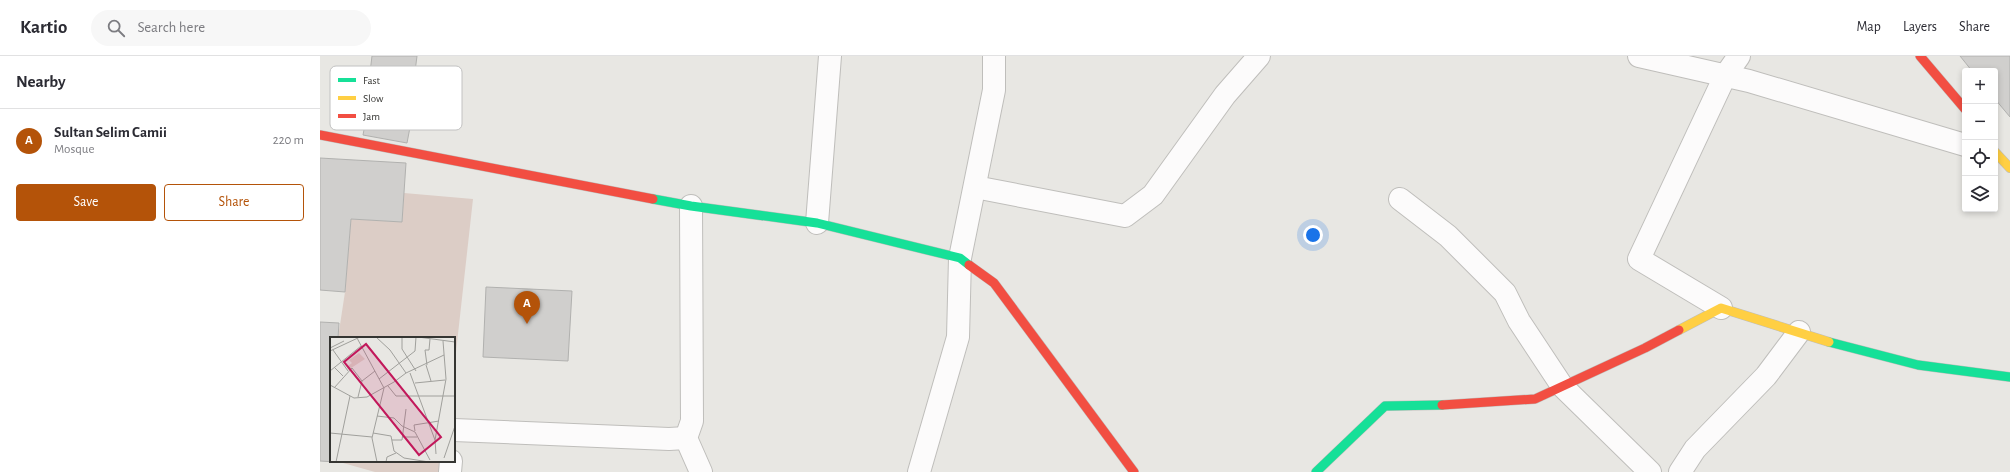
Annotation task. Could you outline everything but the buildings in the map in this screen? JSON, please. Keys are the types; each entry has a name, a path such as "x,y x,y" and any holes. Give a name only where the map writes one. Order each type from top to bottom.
{"street":[{"path":"817,223 830,56"},
{"path":"919,472 958,337 960,258 994,90 994,56"},
{"path":"975,186 1125,216 1153,195 1224,95 1259,56"},
{"path":"1639,56 1725,76 1962,144"},
{"path":"1739,56 1725,76 1639,259 1721,308 1798,332 1918,365 2010,377"},
{"path":"1920,56 1962,105"},
{"path":"320,135 691,206 817,223 960,258 994,283 1134,472"},
{"path":"1400,199 1448,236 1505,293 1519,321 1562,386 1650,472"},
{"path":"691,206 692,421 686,438 701,472"},
{"path":"1316,472 1385,406 1470,404 1535,399 1645,348 1721,308"},
{"path":"1680,472 1695,449 1766,376 1798,332"},
{"path":"455,430 662,439 686,438"},
{"path":"450,472 451,462"}],"shaded area":[{"path":"404,193 473,199 455,361 455,337 338,337 345,292 351,219 402,222"},
{"path":"340,462 444,462 443,472 375,472"}],"traffic: fast":[{"path":"653,199 691,206 817,223 960,258 969,265"},
{"path":"1829,342 1918,365 2010,377"},
{"path":"1316,472 1385,406 1442,405"}],"traffic: slow":[{"path":"1998,155 2010,168"},
{"path":"1679,330 1721,308 1829,342"}],"traffic: jam":[{"path":"1920,56 1962,105"},
{"path":"320,135 653,199"},
{"path":"969,265 994,283 1134,472"},
{"path":"1442,405 1535,399 1645,348 1679,330"}],"place":[{"name":"Sultan Selim Camii","path":"527,324"}]}
